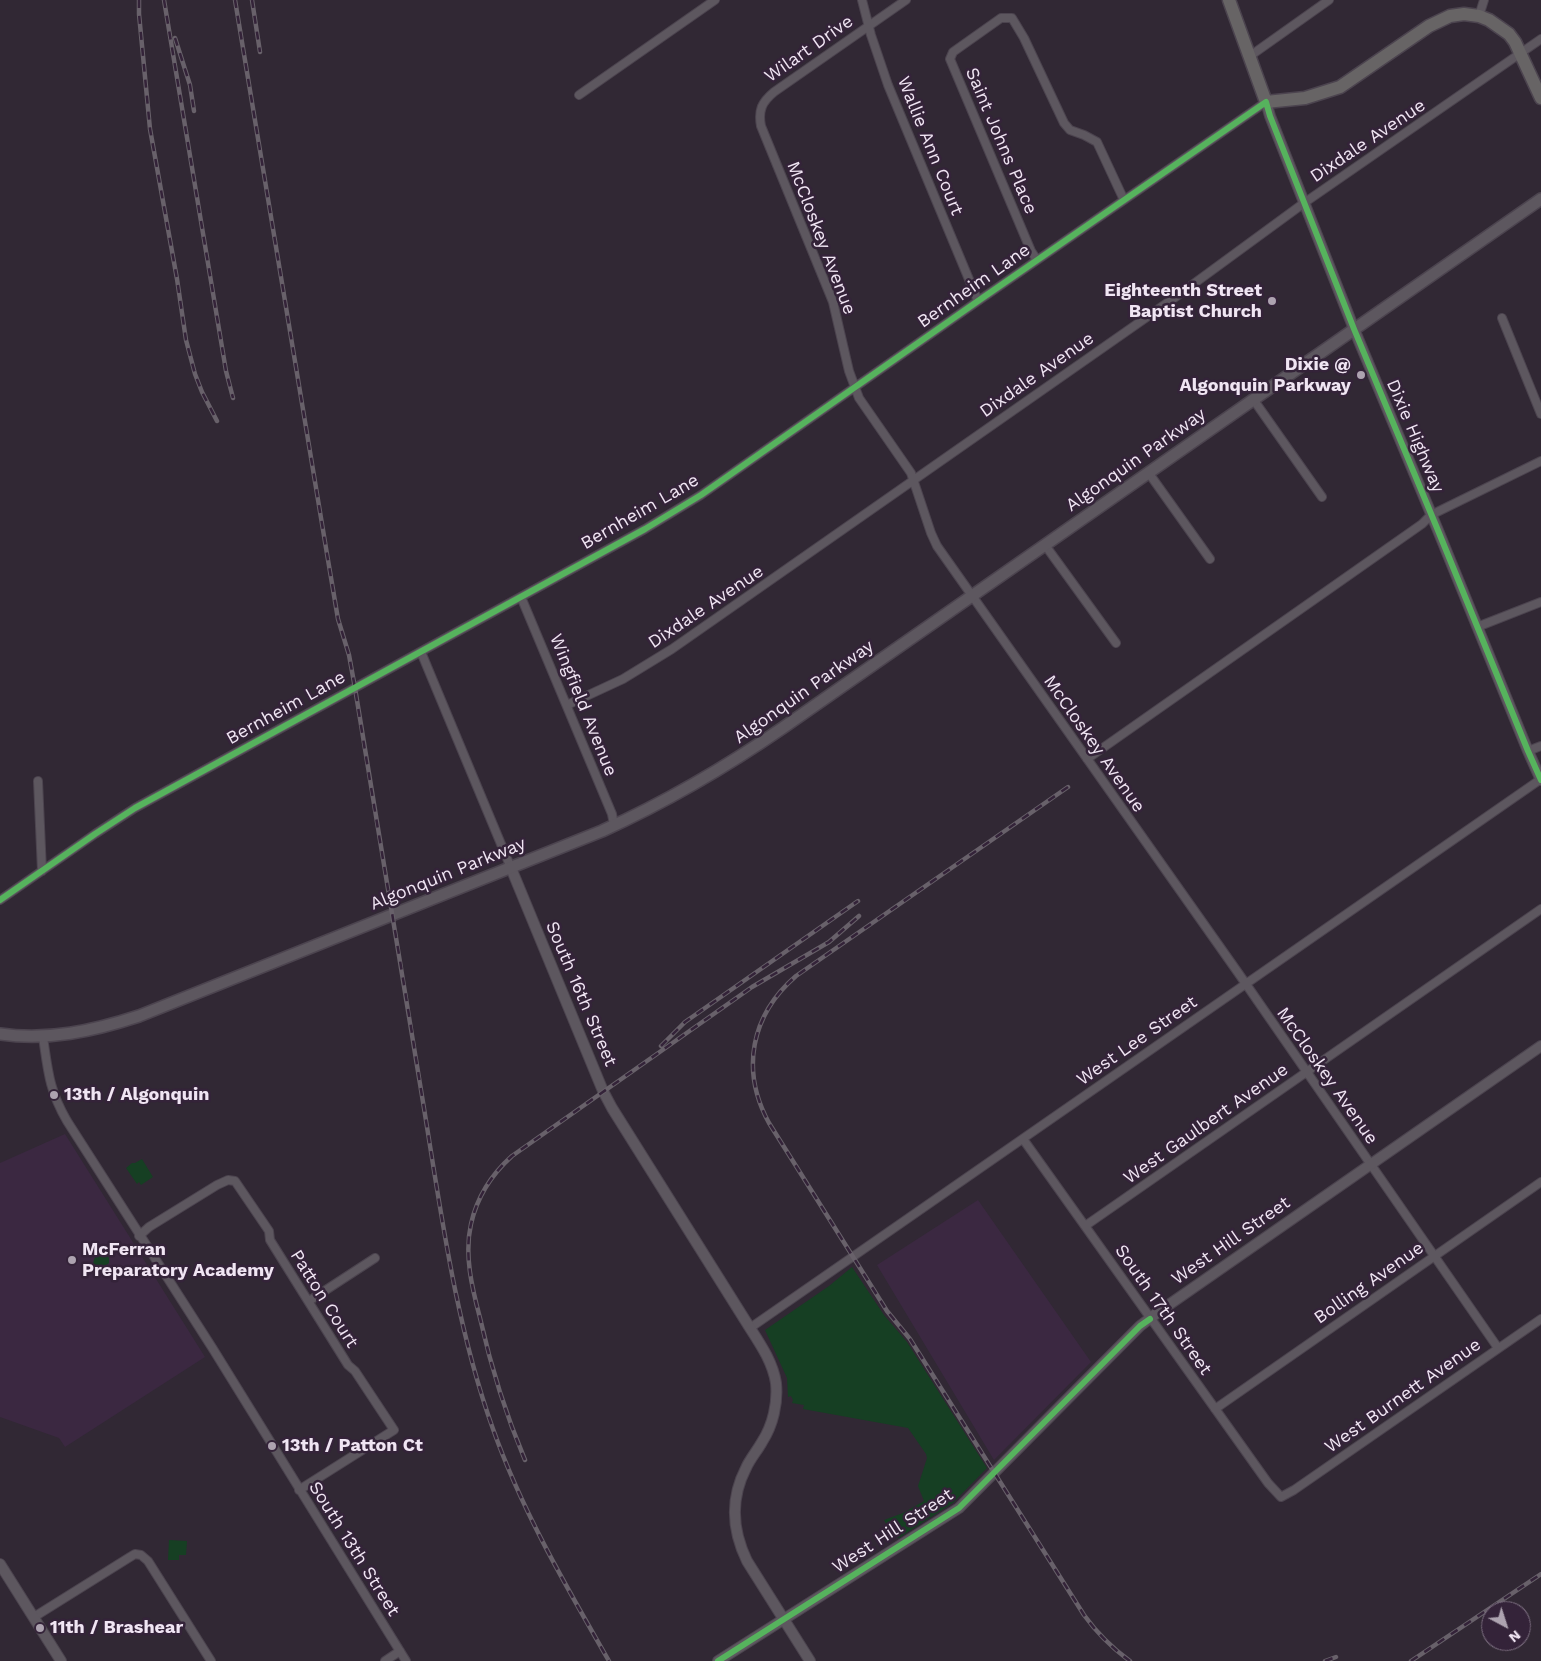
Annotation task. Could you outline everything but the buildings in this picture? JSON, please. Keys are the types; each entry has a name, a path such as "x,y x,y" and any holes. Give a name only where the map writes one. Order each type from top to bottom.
{"main road":[{"name":"Dixie Highway","path":"1229,0 1266,102"},
{"name":"Bernheim Lane","path":"1266,102 1305,98 1340,87 1441,20 1459,15 1479,16"},
{"path":"1479,16 1494,23 1509,34 1515,42 1541,98"},
{"name":"Algonquin Parkway","path":"0,1034 44,1037 77,1033 139,1016 511,868 614,825 696,784 744,755 1541,199"}],"street":[{"path":"579,95 715,0"},
{"name":"Wallie Ann Court","path":"862,0 868,26 888,85 978,301"},
{"name":"Wilart Drive","path":"760,111 766,99 774,92 906,0"},
{"path":"1250,56 1329,0"},
{"path":"1479,16 1484,0"},
{"name":"Saint Johns Place","path":"1037,260 1031,251 950,59 953,52 1001,18 1012,18 1024,38 1064,123 1070,130 1097,142 1124,200"},
{"name":"Dixdale Avenue","path":"567,705 623,679 672,650 1228,260 1304,203 1541,39"},
{"name":"Bernheim Lane","path":"0,900 135,808 648,527 701,496 854,387 1266,102"},
{"name":"Dixie Highway","path":"1266,102 1354,329 1541,780"},
{"name":"McCloskey Avenue","path":"760,111 761,126 833,302 854,387 859,398 903,460 914,480 937,546 1498,1348"},
{"path":"1502,318 1541,414"},
{"path":"1253,399 1322,497"},
{"path":"1087,759 1422,524 1432,515 1541,461"},
{"path":"1148,472 1210,559"},
{"path":"1045,545 1116,643"},
{"name":"Wingfield Avenue","path":"521,597 612,814 614,825"},
{"path":"1477,627 1541,602"},
{"name":"South 16th Street","path":"421,652 612,1108 768,1357 773,1371 776,1405 768,1432 740,1479 735,1500 734,1520 740,1548 810,1661"},
{"path":"1528,751 1541,746"},
{"name":"West Lee Street","path":"750,1328 1541,780"},
{"path":"38,781 42,870"},
{"name":"West Gaulbert Avenue","path":"1085,1226 1541,908"},
{"name":"South 13th Street","path":"44,1037 48,1074 58,1106 139,1236 213,1349 406,1661"},
{"name":"West Hill Street","path":"718,1661 959,1508 1140,1326 1541,1046"},
{"name":"South 17th Street","path":"1023,1139 1268,1483 1281,1497"},
{"name":"Patton Court","path":"139,1236 149,1227 228,1180 235,1181 269,1231 270,1240 348,1365 355,1371 394,1430 299,1490"},
{"name":"Bolling Avenue","path":"1215,1409 1541,1182"},
{"path":"309,1301 375,1258"},
{"name":"West Burnett Avenue","path":"1281,1497 1294,1490 1541,1319"},
{"path":"34,1617 135,1554 141,1555 148,1561 211,1661"},
{"path":"0,1564 61,1661"},
{"path":"385,1661 400,1651"}],"shaded area":[{"name":"McFerran Preparatory Academy","path":"65,1134 205,1357 65,1447 59,1438 0,1417 0,1163"},
{"path":"978,1200 1091,1362 994,1460 877,1265"}],"green space":[{"path":"142,1159 153,1177 141,1185 139,1182 137,1184 126,1168"},
{"path":"105,1249 109,1263 101,1270 100,1268 95,1268 93,1264 95,1257"},
{"path":"852,1267 884,1315 907,1342 987,1468 953,1503 899,1538 893,1536 884,1520 903,1513 924,1501 918,1486 927,1458 926,1454 908,1428 803,1409 804,1405 792,1403 791,1396 788,1397 787,1378 765,1330 829,1286"},
{"path":"169,1540 187,1541 186,1555 179,1555 179,1560 168,1560"}],"railway":[{"path":"139,0 150,129 186,340 195,374 217,421"},
{"path":"164,0 226,371 233,398"},
{"path":"235,0 338,619 349,655 355,688 449,1261 458,1304 479,1388 517,1489 546,1548 609,1661"},
{"path":"252,0 260,52"},
{"path":"175,38 190,85 194,111"},
{"path":"1068,787 796,976 781,991 769,1008 760,1026 755,1044 753,1063 760,1103 769,1123 887,1311 910,1339 1084,1615 1105,1640 1130,1661"},
{"path":"661,1046 685,1022 858,901"},
{"path":"525,1460 494,1373 474,1295 470,1271 469,1236 481,1195 498,1170 512,1156 752,987 829,942 859,916"},
{"path":"1411,1661 1541,1574"},
{"path":"1325,1661 1336,1657"}],"cycle path":[{"path":"0,900 135,808 645,529 701,495 1266,102 1354,329 1541,780"},
{"path":"718,1661 959,1508 1140,1326 1150,1319"}],"place":[{"name":"Eighteenth Street Baptist Church","path":"1272,301"},
{"name":"Dixie @ Algonquin Parkway","path":"1361,375"},
{"name":"13th / Algonquin","path":"54,1095"},
{"name":"McFerran Preparatory Academy","path":"72,1260"},
{"name":"13th / Patton Ct","path":"272,1446"},
{"name":"11th / Brashear","path":"40,1628"}]}
